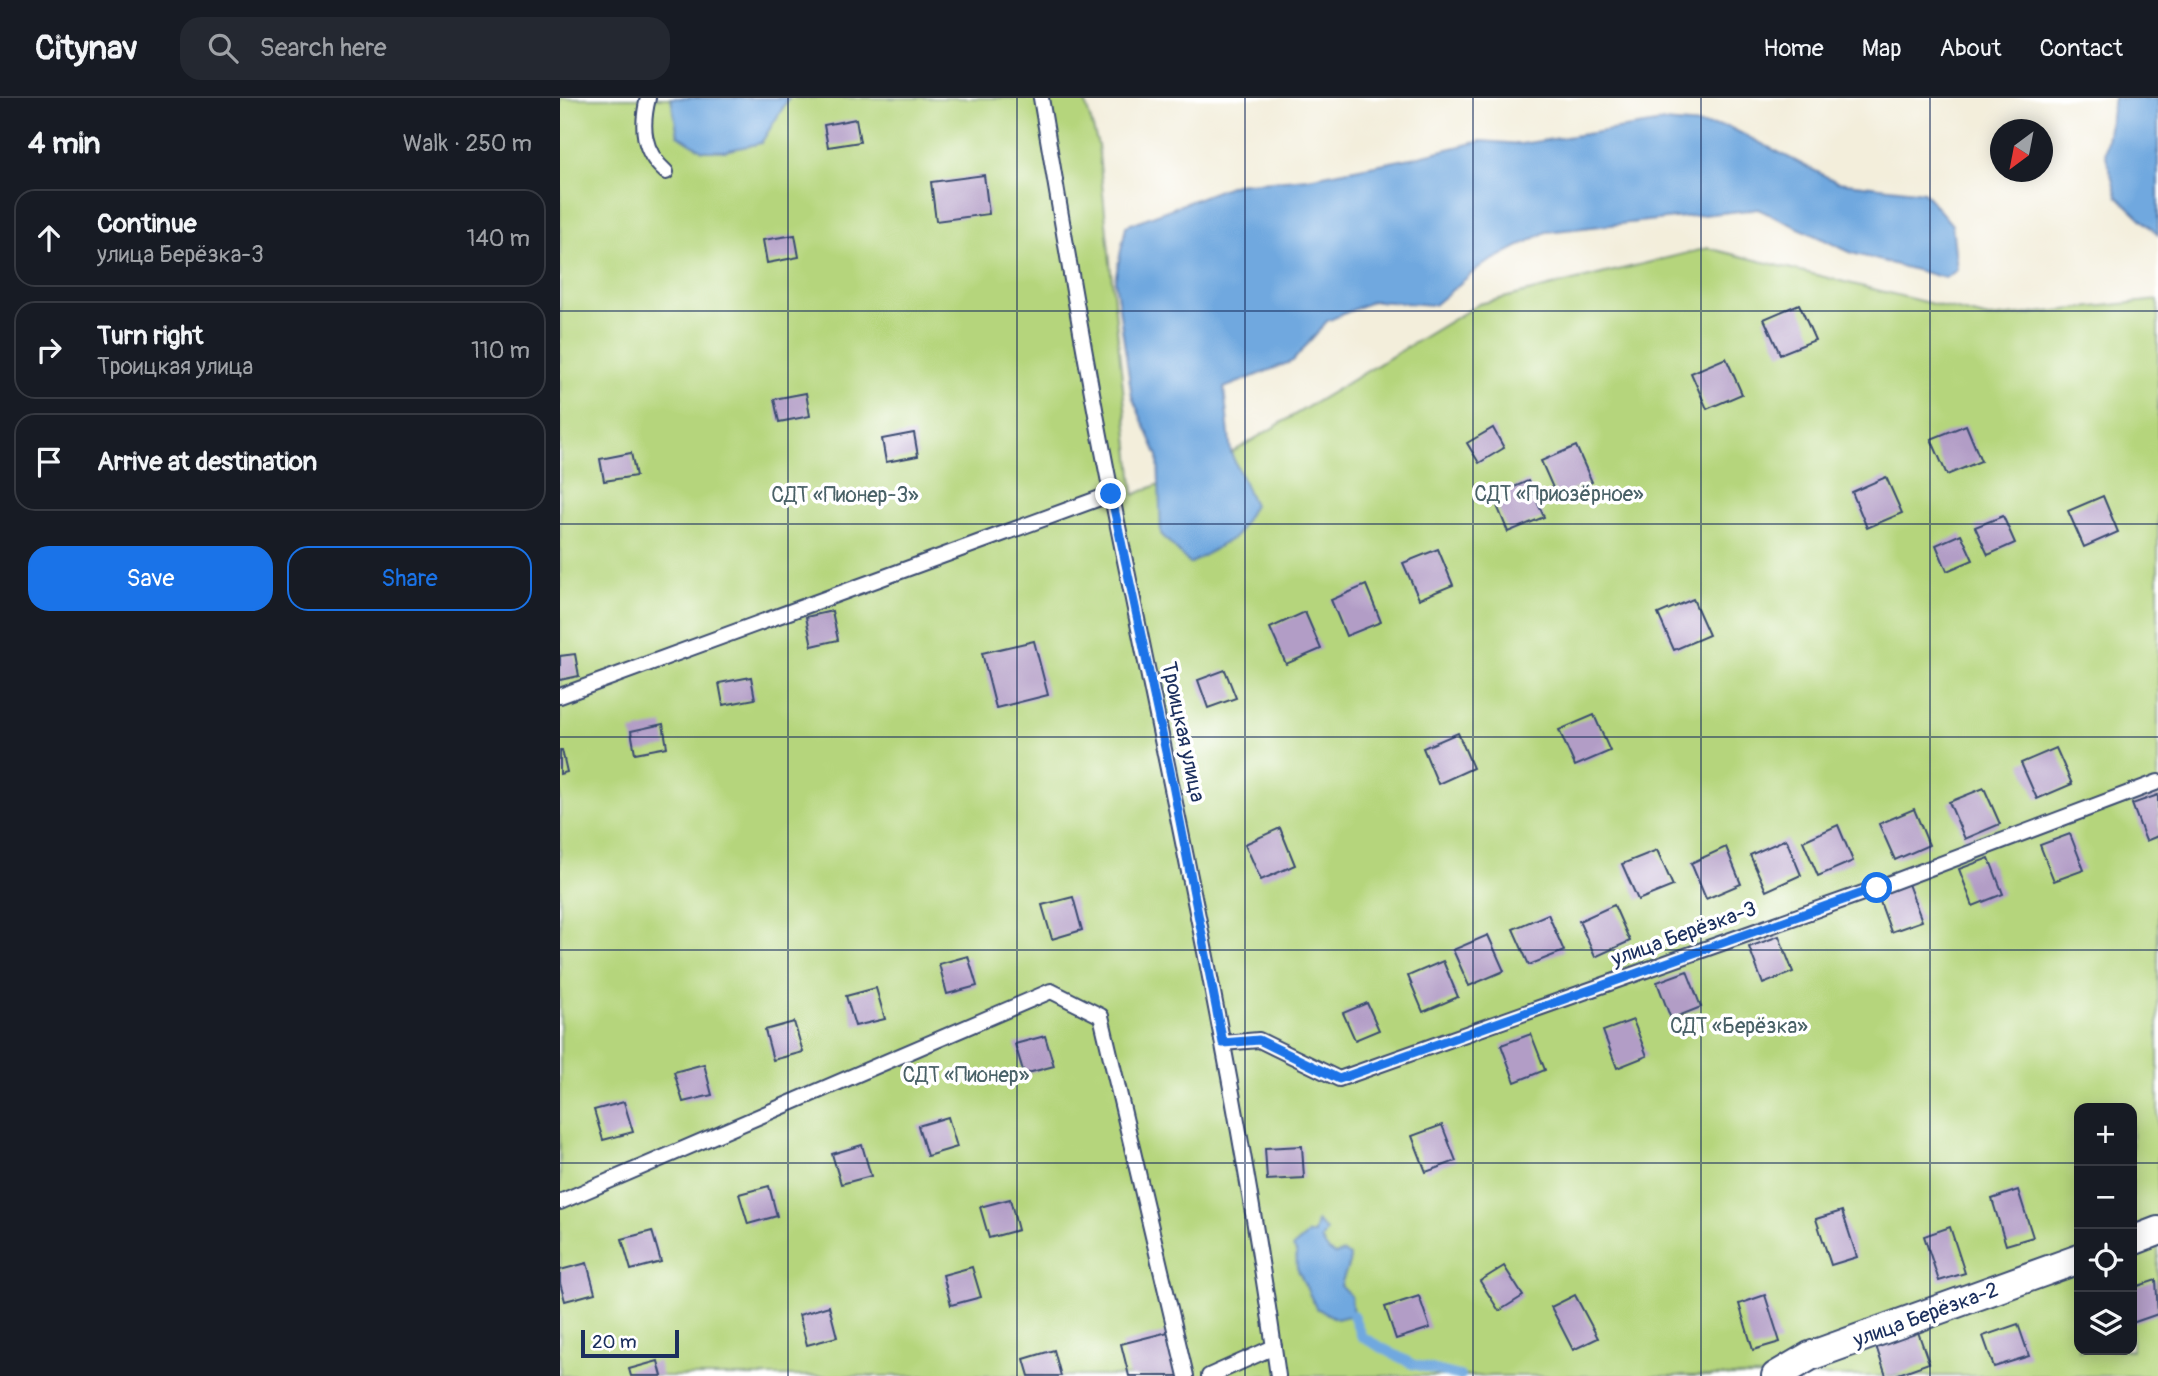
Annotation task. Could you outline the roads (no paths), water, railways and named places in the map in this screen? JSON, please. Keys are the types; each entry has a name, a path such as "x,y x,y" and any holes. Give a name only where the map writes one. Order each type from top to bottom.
{"street":[{"path":"2137,1239 2158,1231"},
{"name":"улица Берёзка-2","path":"1776,1376 1810,1356 2074,1261"}],"lane":[{"path":"648,98 643,135 655,163 666,172"},
{"name":"Троицкая улица","path":"1041,98 1111,494 1173,785 1223,1043 1278,1376"},
{"path":"560,696 1111,494"},
{"name":"улица Берёзка-3","path":"1223,1043 1259,1040 1339,1079 1877,888 2158,782"},
{"path":"560,1202 1052,991 1101,1016 1186,1376"},
{"path":"1209,1376 1274,1347"}],"water":[{"path":"671,98 789,98 761,143 725,151 703,151 678,135"},
{"path":"2114,98 2158,98 2158,235 2117,196 2105,152"},
{"path":"1663,122 1729,127 1837,182 1924,192 1952,225 1957,270 1945,278 1852,253 1758,209 1546,232 1481,266 1434,305 1373,301 1327,321 1293,361 1224,388 1231,453 1254,505 1236,536 1190,564 1161,534 1158,456 1132,397 1115,280 1126,226 1235,184 1308,178 1481,141 1521,144"},
{"path":"1317,1221 1326,1231 1321,1240 1329,1251 1335,1255 1343,1252 1350,1256 1341,1286 1351,1296 1353,1315 1337,1319 1316,1308 1297,1268 1293,1247 1308,1234 1314,1234"}],"waterway":[{"path":"1353,1315 1362,1337 1412,1364 1460,1376"}],"park label":[{"name":"СДТ «Приозёрное»","path":"1559,494"},
{"name":"СДТ «Пионер-3»","path":"845,495"},
{"name":"СДТ «Берёзка»","path":"1739,1026"},
{"name":"СДТ «Пионер»","path":"966,1075"}]}
